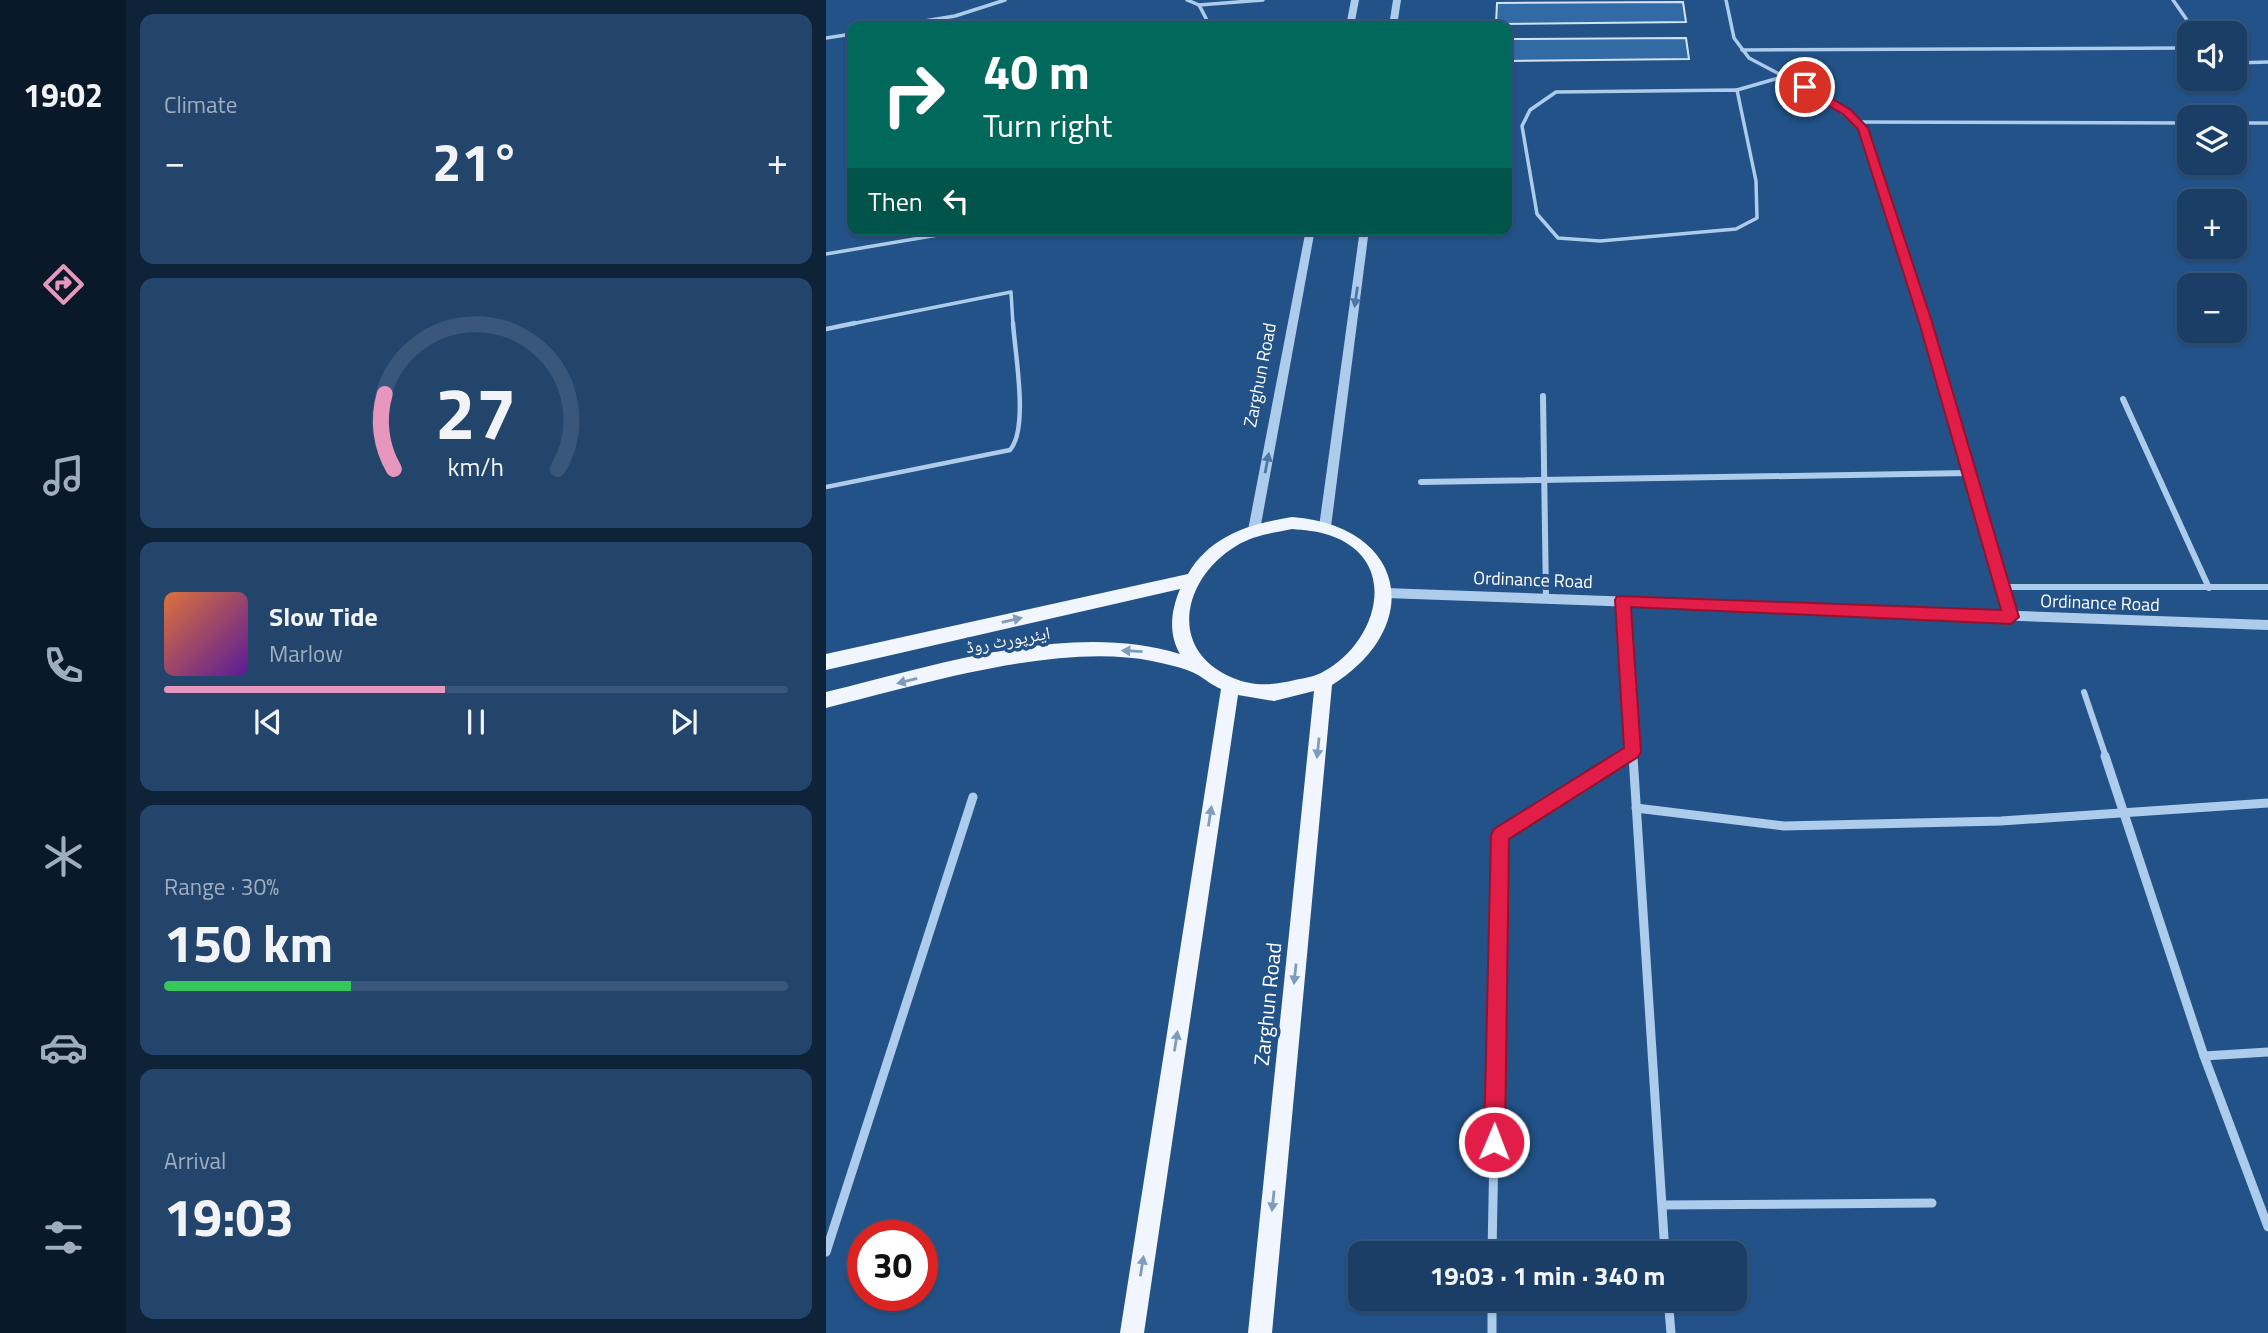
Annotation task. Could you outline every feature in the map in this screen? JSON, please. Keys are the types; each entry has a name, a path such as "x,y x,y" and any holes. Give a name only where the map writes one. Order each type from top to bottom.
{"main road":[{"path":"1292,523 1325,527 1356,541 1375,562 1385,593 1380,622 1356,658 1324,680 1275,693 1230,687 1198,667 1182,642 1180,602 1191,580 1223,546 1254,530 1292,523"},
{"name":"ایئرپورٹ روڈ","path":"826,662 1191,580"},
{"name":"ایئرپورٹ روڈ","path":"826,700 1030,656 1092,649 1144,652 1198,667"},
{"name":"Zarghun Road","path":"1260,1333 1324,680"},
{"path":"1132,1333 1230,687"}],"street":[{"path":"1351,21 1356,0"},
{"path":"1394,21 1397,0"},
{"name":"Zarghun Road","path":"1254,530 1310,235"},
{"path":"1325,527 1364,235"},
{"path":"1543,397 1546,599"},
{"path":"2123,399 2209,587"},
{"path":"1420,482 1969,473"},
{"path":"2002,587 2268,587"},
{"name":"Ordinance Road","path":"1385,593 2268,625"},
{"path":"1623,600 1664,1241"},
{"path":"2084,692 2204,1056 2263,1198 2268,1227"},
{"path":"1492,1241 1500,835 1632,752"},
{"path":"826,1252 973,797"},
{"path":"1636,808 1784,826 2001,821 2268,803"},
{"path":"2204,1056 2268,1052"},
{"path":"1662,1205 1932,1203"},
{"path":"1492,1311 1492,1333"},
{"path":"1669,1311 1671,1333"}],"lane":[{"path":"924,21 954,16 1005,0"},
{"path":"1187,0 1199,5 1263,0"},
{"path":"1726,0 1736,44 1742,50 1764,69 1830,101 1863,128 1926,322 2011,617"},
{"path":"2173,0 2188,21"},
{"path":"1199,5 1207,21"},
{"path":"826,38 847,35"},
{"path":"1742,50 2177,48"},
{"path":"2247,63 2268,62"},
{"path":"1737,90 1755,172 1759,205 1757,218 1736,229 1600,241 1558,238 1536,214 1522,126 1530,110 1545,96 1556,92 1737,90 1782,77"},
{"path":"1856,122 2177,123"},
{"path":"2247,123 2268,123"},
{"path":"826,254 938,235"},
{"path":"826,329 1011,292 1020,424 1016,443 1010,450 826,487"}],"building":[{"path":"1683,2 1686,22 1512,24 1512,21 1496,21 1497,3"},
{"path":"1686,38 1689,59 1512,61 1512,39"}],"route":[{"path":"1494,1142 1500,835 1632,752 1623,600 2011,617 1926,322 1863,128 1847,112 1805,87"}]}
